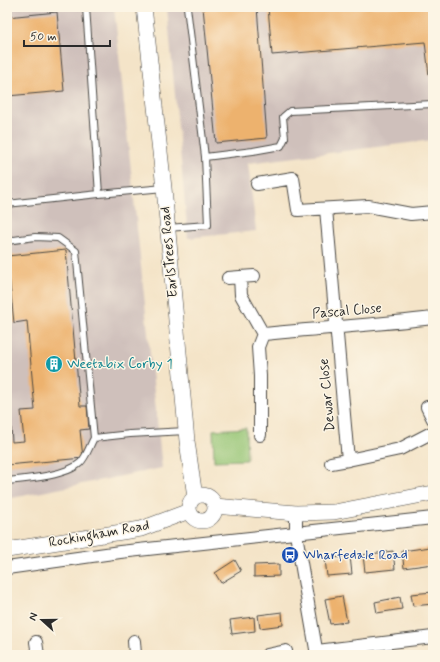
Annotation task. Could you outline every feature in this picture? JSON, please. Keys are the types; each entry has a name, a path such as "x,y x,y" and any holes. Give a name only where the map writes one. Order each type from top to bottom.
{"street":[{"name":"EarlsTrees Road","path":"144,7 164,188 186,430 195,497"},
{"path":"257,184 293,178 298,210 368,206 411,214 433,212"},
{"name":"Dewar Close","path":"326,209 348,460"},
{"path":"254,276 234,277 241,295 263,334 258,347 260,376 260,435"},
{"name":"Pascal Close","path":"263,334 337,326 370,326 433,318"},
{"path":"427,407 433,419"},
{"path":"331,463 400,449 433,432"},
{"path":"215,506 296,513 334,512 433,492"},
{"path":"199,495 208,496 215,506 213,515 205,520 194,519 189,511 190,502 195,497 199,495"},
{"name":"Rockingham Road","path":"7,550 141,529 189,511"},
{"path":"296,513 296,534 317,653 433,637"},
{"path":"7,568 120,552 433,518"},
{"path":"134,641 135,655"},
{"path":"36,642 38,655"},
{"path":"267,655 286,651"}],"lane":[{"path":"86,7 98,194"},
{"path":"167,228 208,225 205,157 187,7"},
{"path":"205,157 281,146 285,138 283,117 290,111 433,104"},
{"path":"7,204 164,188"},
{"path":"7,241 35,237 58,238 76,251 94,438 81,463 71,468 31,478 7,481"},
{"path":"94,438 186,430"}],"shaded area":[{"path":"7,7 114,7 162,468 7,499"},
{"path":"167,7 433,7 433,140 248,163 256,231 188,238"}],"green space":[{"path":"246,428 247,460 214,461 213,430"}],"building":[{"path":"203,7 257,7 267,138 216,143"},
{"path":"268,7 433,7 433,74 429,75 425,42 272,55"},
{"path":"57,12 64,91 7,96 7,17"},
{"name":"Weetabix Corby 1","path":"66,250 80,406 87,406 89,429 80,430 83,458 7,465 7,425 11,425 12,442 24,441 21,411 35,410 27,321 14,323 7,256"},
{"path":"431,547 433,564 404,568 402,551"},
{"path":"393,551 395,569 365,572 363,555"},
{"path":"350,556 352,574 327,576 325,559"},
{"path":"235,560 241,571 221,583 215,573"},
{"path":"279,564 279,576 254,577 254,565"},
{"path":"433,592 433,604 413,606 411,594"},
{"path":"342,596 347,622 330,624 325,599"},
{"path":"400,597 402,609 377,613 375,602"},
{"path":"282,612 283,625 260,628 258,615"},
{"path":"254,617 255,631 232,634 230,620"}],"place":[{"name":"Weetabix Corby 1","path":"54,364"},
{"name":"Wharfedale Road","path":"290,555"}]}
